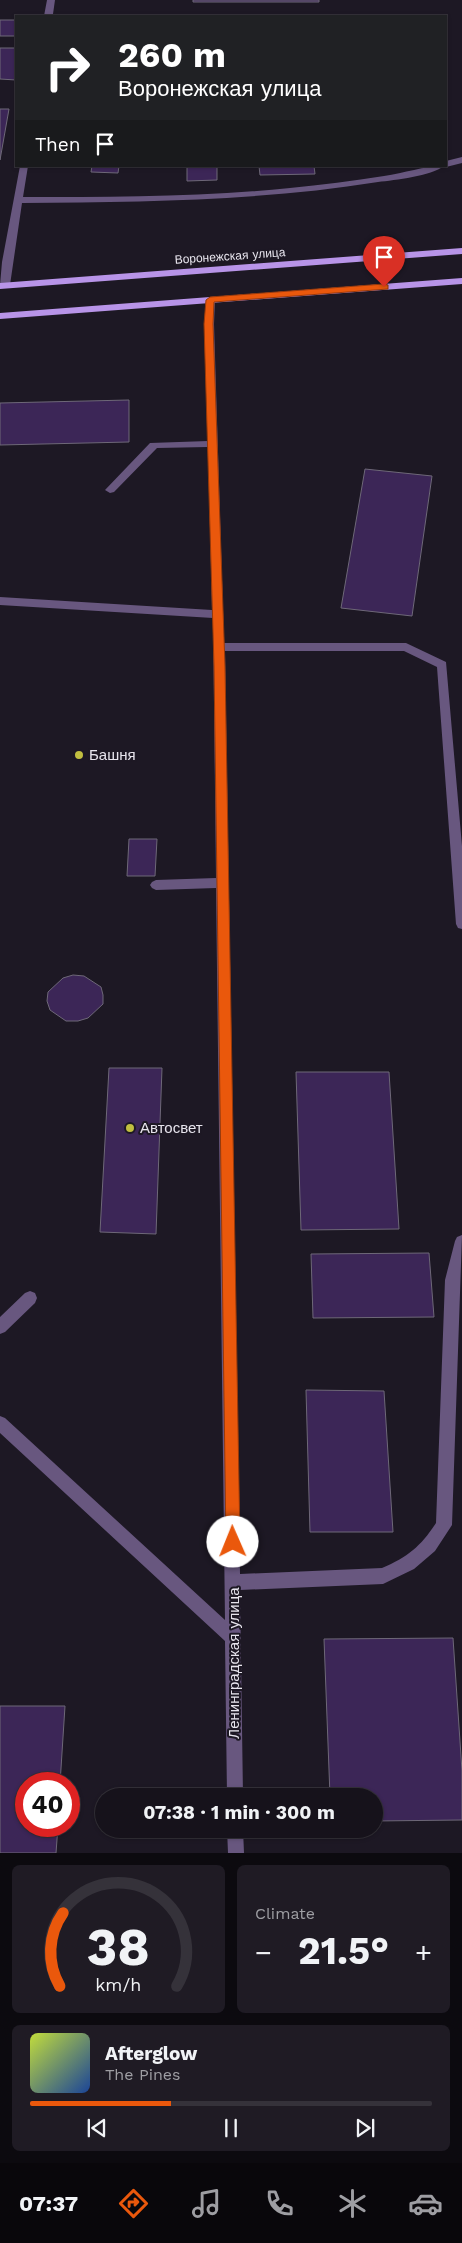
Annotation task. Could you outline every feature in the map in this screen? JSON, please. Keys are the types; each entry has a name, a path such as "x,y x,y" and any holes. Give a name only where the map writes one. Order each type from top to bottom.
{"main road":[{"name":"Воронежская улица","path":"2,286 462,251"},
{"path":"0,316 462,281"}],"street":[{"path":"48,15 51,0"},
{"path":"447,164 462,160"},
{"path":"2,286 24,167"},
{"path":"19,200 197,198 270,194 356,183 435,167"},
{"name":"Ленинградская улица","path":"210,300 209,324 219,647 234,1582 235,1788"},
{"path":"110,490 154,445 213,444"},
{"path":"0,601 218,614"},
{"path":"219,647 406,647 442,665 462,924"},
{"path":"156,885 222,883"},
{"path":"234,1582 383,1576 409,1564 430,1546 444,1524 452,1280 462,1241"},
{"path":"0,1328 30,1298"},
{"path":"0,1422 234,1639"},
{"path":"236,1838 236,1853"}],"building":[{"path":"193,0 319,0 319,2 193,2"},
{"path":"0,20 15,20 15,36 0,36"},
{"path":"0,48 15,48 15,80 0,79"},
{"path":"0,109 9,109 0,160"},
{"path":"92,167 119,167 118,173 91,172"},
{"path":"187,167 217,167 217,180 187,181"},
{"path":"259,167 314,167 315,174 260,175"},
{"path":"129,400 129,442 0,445 0,403"},
{"path":"365,469 432,476 412,616 341,608"},
{"path":"129,839 157,839 155,876 127,876"},
{"path":"73,975 84,976 101,987 103,1004 88,1018 78,1021 66,1021 50,1010 47,1001 48,992 63,978"},
{"path":"109,1068 162,1068 156,1234 100,1232"},
{"path":"296,1072 389,1072 399,1229 301,1230"},
{"path":"429,1253 434,1317 313,1318 311,1254"},
{"path":"306,1390 384,1391 393,1532 310,1532"},
{"path":"453,1638 462,1771 462,1820 383,1821 383,1788 330,1788 324,1639"},
{"path":"0,1706 65,1706 61,1772 15,1772 15,1837 57,1837 56,1853 0,1853"}],"place":[{"name":"Башня","path":"79,755"},
{"name":"Автосвет","path":"130,1128"}],"route":[{"path":"233,1542 219,666 209,324 210,300 384,287"}]}
